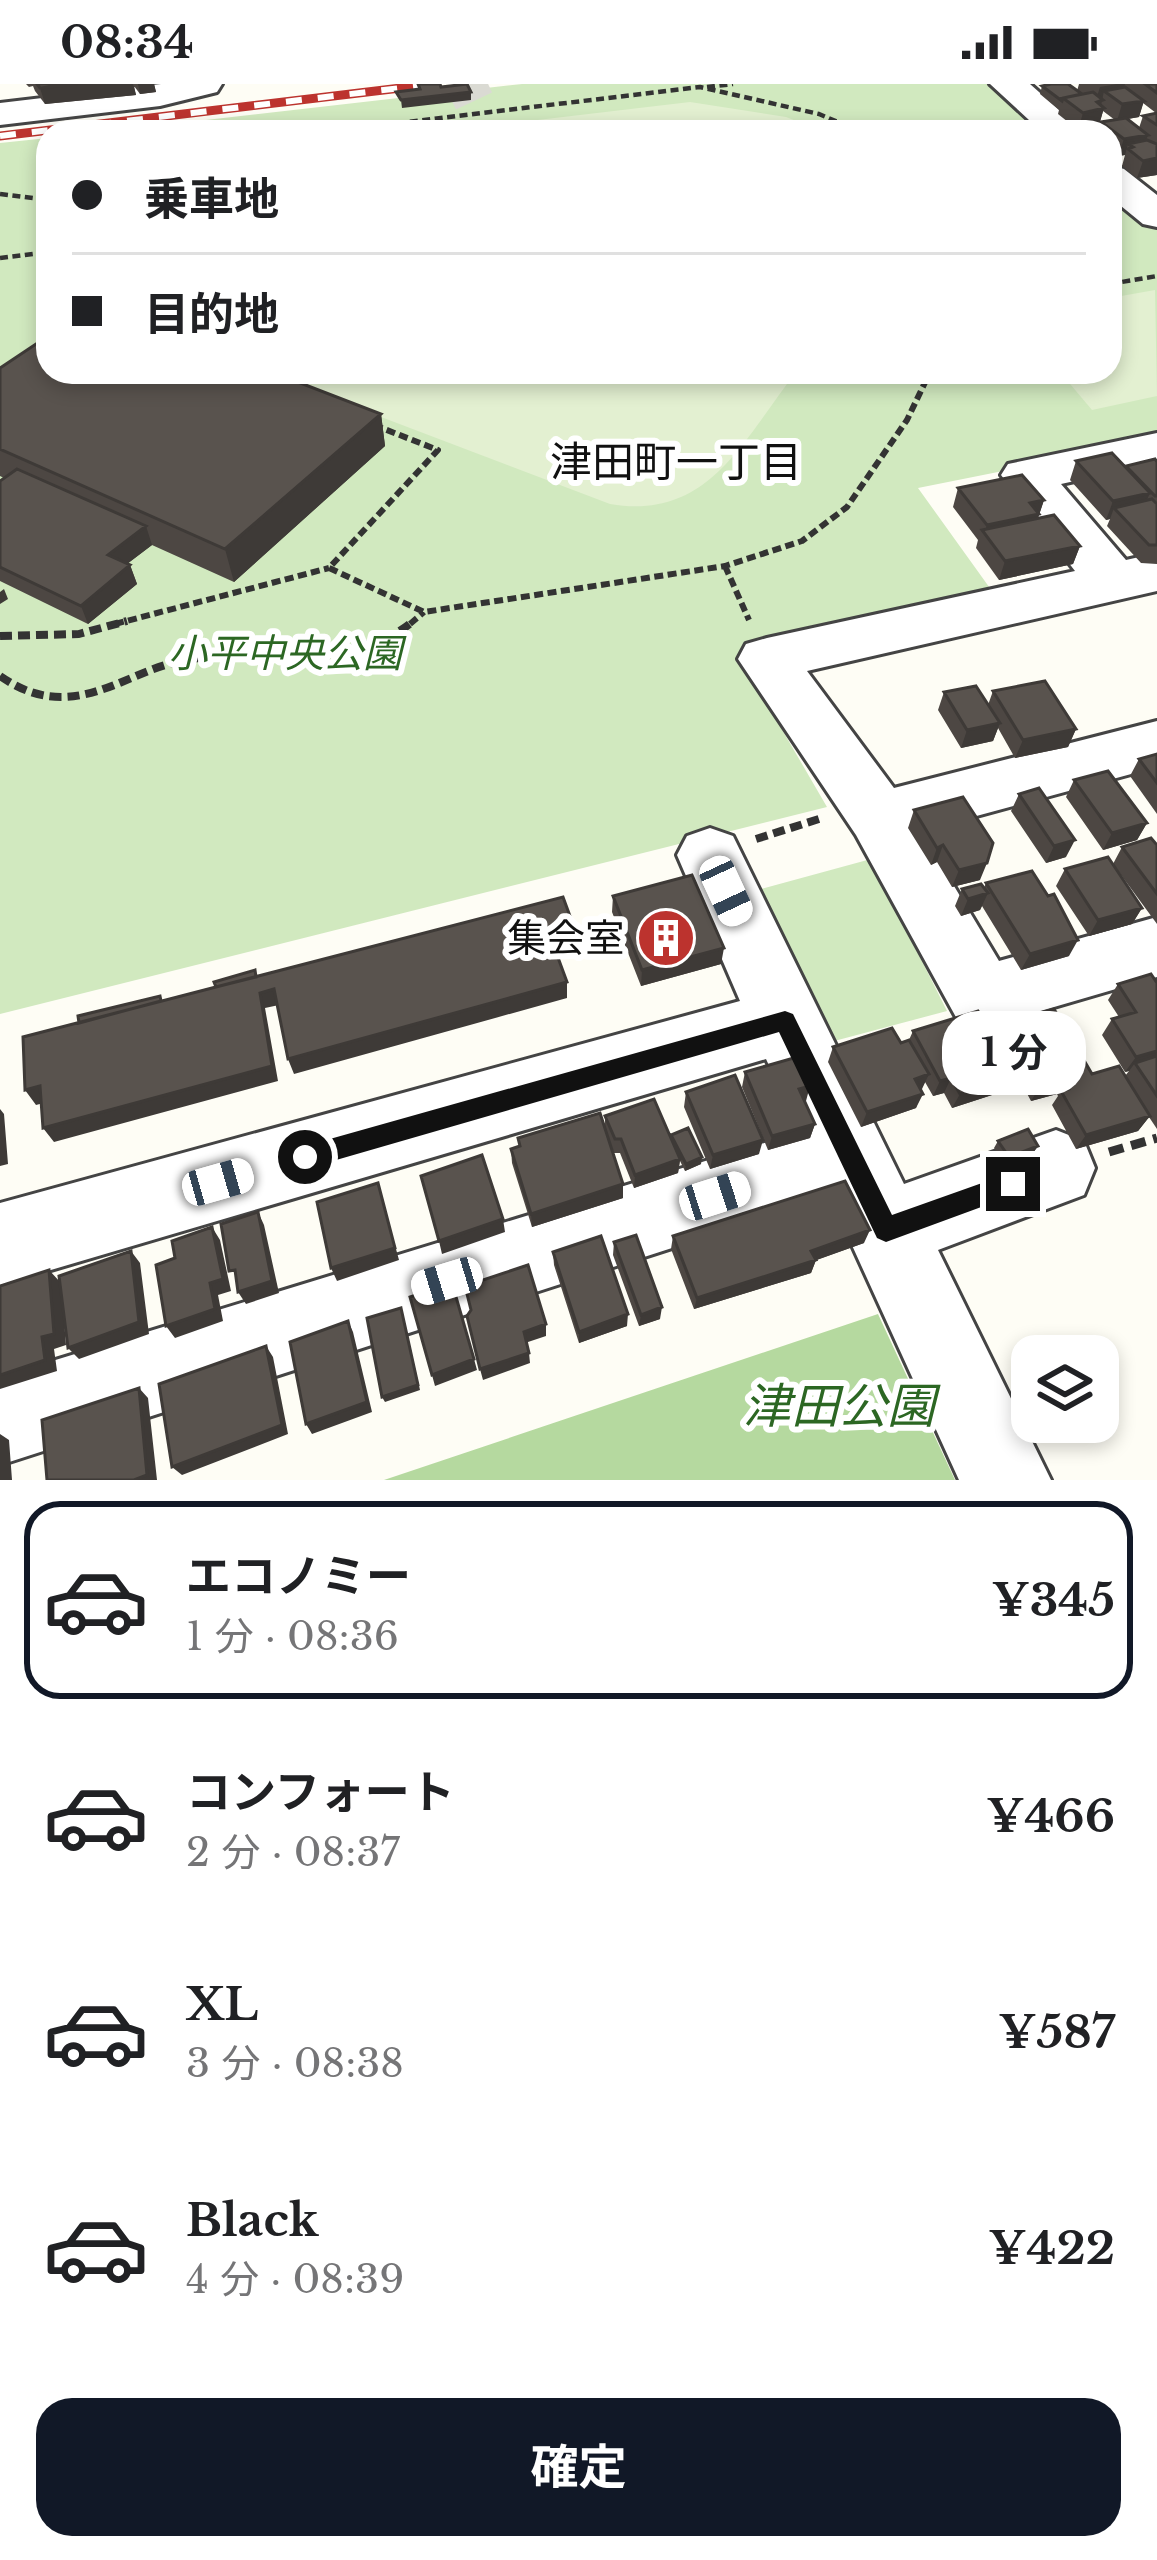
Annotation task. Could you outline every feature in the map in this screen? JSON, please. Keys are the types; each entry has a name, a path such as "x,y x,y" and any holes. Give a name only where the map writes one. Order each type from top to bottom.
{"street":[{"path":"7,103 160,95 204,84"},
{"path":"1014,89 1067,88"},
{"path":"1014,89 1051,120"},
{"path":"1131,183 1157,215"},
{"path":"1135,576 1026,476 1157,448"},
{"path":"1135,576 767,659 874,809 982,998 1157,946"},
{"path":"874,809 1157,744"},
{"path":"710,855 1006,1480"},
{"path":"0,1244 785,1021"},
{"path":"0,1421 849,1154"},
{"path":"886,1230 1056,1168"}],"path":[{"path":"413,120 733,84"},
{"path":"700,87 833,120"},
{"path":"474,101 481,111"},
{"path":"0,194 36,198"},
{"path":"0,258 36,254"},
{"path":"1122,282 1157,276"},
{"path":"329,568 424,612 725,566 802,541 847,507 907,420 924,384"},
{"path":"0,636 79,634 329,568 438,450 371,424"},
{"path":"725,566 767,659"},
{"path":"0,676 24,693 64,698 131,681 178,660 349,645 398,634 424,612"},
{"path":"710,855 874,809"}],"green space":[{"path":"522,84 988,84 1032,120 206,120"},
{"path":"690,102 794,120 538,120"},
{"name":"小平中央公園","path":"36,139 36,384 1122,384 1122,195 1157,224 1157,440 918,488 997,598 741,659 827,807 0,1014 0,143"},
{"path":"1155,290 1157,396 1092,410 1070,384 1122,384 1122,296"},
{"path":"294,384 787,384 740,448 698,488 644,506 610,504"},
{"path":"871,859 947,1011 823,1044 754,891"},
{"name":"津田公園","path":"878,1314 955,1480 384,1480"}],"building":[{"path":"418,84 467,84 471,92 401,100 396,92 420,89"},
{"path":"1068,84 1082,94 1062,101 1042,86"},
{"path":"1125,87 1144,101 1122,104 1104,91"},
{"path":"1093,92 1103,100 1097,102 1104,108 1083,113 1063,98"},
{"path":"1126,118 1148,135 1124,139 1122,120 1114,120"},
{"path":"1147,140 1157,144 1157,158 1143,161 1128,144"},
{"path":"36,344 36,384 303,384 381,414 225,549 0,449 0,368"},
{"path":"1112,453 1150,493 1113,501 1076,461"},
{"path":"1157,462 1157,496 1126,466"},
{"path":"17,469 146,526 108,555 130,565 81,606 0,567 0,481"},
{"path":"1022,475 1044,500 1030,503 1039,514 987,525 958,488"},
{"path":"1152,499 1157,504 1157,545 1149,545 1114,508"},
{"path":"1054,515 1080,546 1005,561 982,530"},
{"path":"1045,681 1076,729 1023,740 993,691"},
{"path":"976,686 1000,723 967,730 944,692"},
{"path":"1157,754 1157,783 1139,759"},
{"path":"1108,771 1147,823 1112,833 1074,780"},
{"path":"1039,788 1075,840 1054,846 1019,794"},
{"path":"963,797 993,843 987,863 959,870 943,845 937,848 914,810"},
{"path":"1151,838 1157,845 1157,894 1122,847"},
{"path":"1108,857 1142,908 1098,920 1065,869"},
{"path":"1032,871 1048,896 1054,894 1078,940 1030,954 986,883"},
{"name":"集会室","path":"692,875 724,948 642,970 613,896"},
{"path":"981,884 988,893 968,899 962,889"},
{"path":"563,897 578,938 553,944 567,982 288,1059 274,989 260,993 272,1066 43,1128 40,1086 25,1090 23,1037"},
{"path":"255,970 256,977 216,987 214,982"},
{"path":"1151,974 1157,983 1157,1051 1136,1057 1112,1019 1136,1012 1118,984"},
{"path":"160,996 161,1001 79,1023 78,1016"},
{"path":"1054,1009 1092,1074 1119,1066 1150,1116 1086,1135 1061,1091 1069,1089 1067,1079 1040,1087 1017,1045 1036,1040 1023,1018"},
{"path":"978,1011 1011,1065 995,1070 1001,1080 960,1094 951,1078 940,1081 913,1031"},
{"path":"892,1028 901,1043 909,1040 929,1074 915,1079 923,1094 867,1112 833,1047"},
{"path":"1157,1056 1157,1096 1135,1063"},
{"path":"797,1057 810,1086 799,1089 815,1124 772,1136 745,1072"},
{"path":"735,1075 763,1140 713,1155 686,1092"},
{"path":"654,1099 680,1159 635,1175 621,1139 615,1139 605,1116"},
{"path":"600,1113 623,1184 531,1214 511,1149 520,1146 518,1138"},
{"path":"688,1128 702,1157 686,1164 671,1135"},
{"path":"1028,1129 1038,1146 1009,1157 998,1141"},
{"path":"482,1155 503,1219 439,1241 421,1176"},
{"path":"845,1181 870,1230 811,1251 816,1260 697,1298 673,1236"},
{"path":"378,1183 395,1248 331,1268 317,1202"},
{"path":"258,1212 272,1281 238,1292 235,1270 229,1271 221,1224"},
{"path":"212,1227 223,1279 210,1283 215,1309 166,1326 156,1265 175,1258 172,1241"},
{"path":"636,1235 662,1307 641,1315 614,1242"},
{"path":"601,1236 628,1314 579,1332 553,1252"},
{"path":"131,1251 139,1322 68,1348 59,1276"},
{"path":"528,1265 546,1324 524,1332 529,1353 480,1369 465,1286"},
{"path":"49,1270 54,1334 42,1337 45,1360 0,1375 0,1286"},
{"path":"452,1283 474,1359 432,1375 410,1297"},
{"path":"401,1308 418,1385 382,1397 367,1318"},
{"path":"348,1321 367,1402 306,1424 290,1342"},
{"path":"266,1346 282,1425 172,1467 159,1384"},
{"path":"139,1388 147,1475 134,1480 47,1480 42,1420"}],"tunnel":[{"path":"466,84 474,101"}],"railway":[{"path":"134,120 434,84"},
{"path":"0,136 36,132"}],"place":[{"name":"集会室","path":"666,938"}],"district":[{"name":"津田町一丁目","path":"676,462"}],"route":[{"path":"305,1157 785,1021 886,1230 1013,1184"}]}
